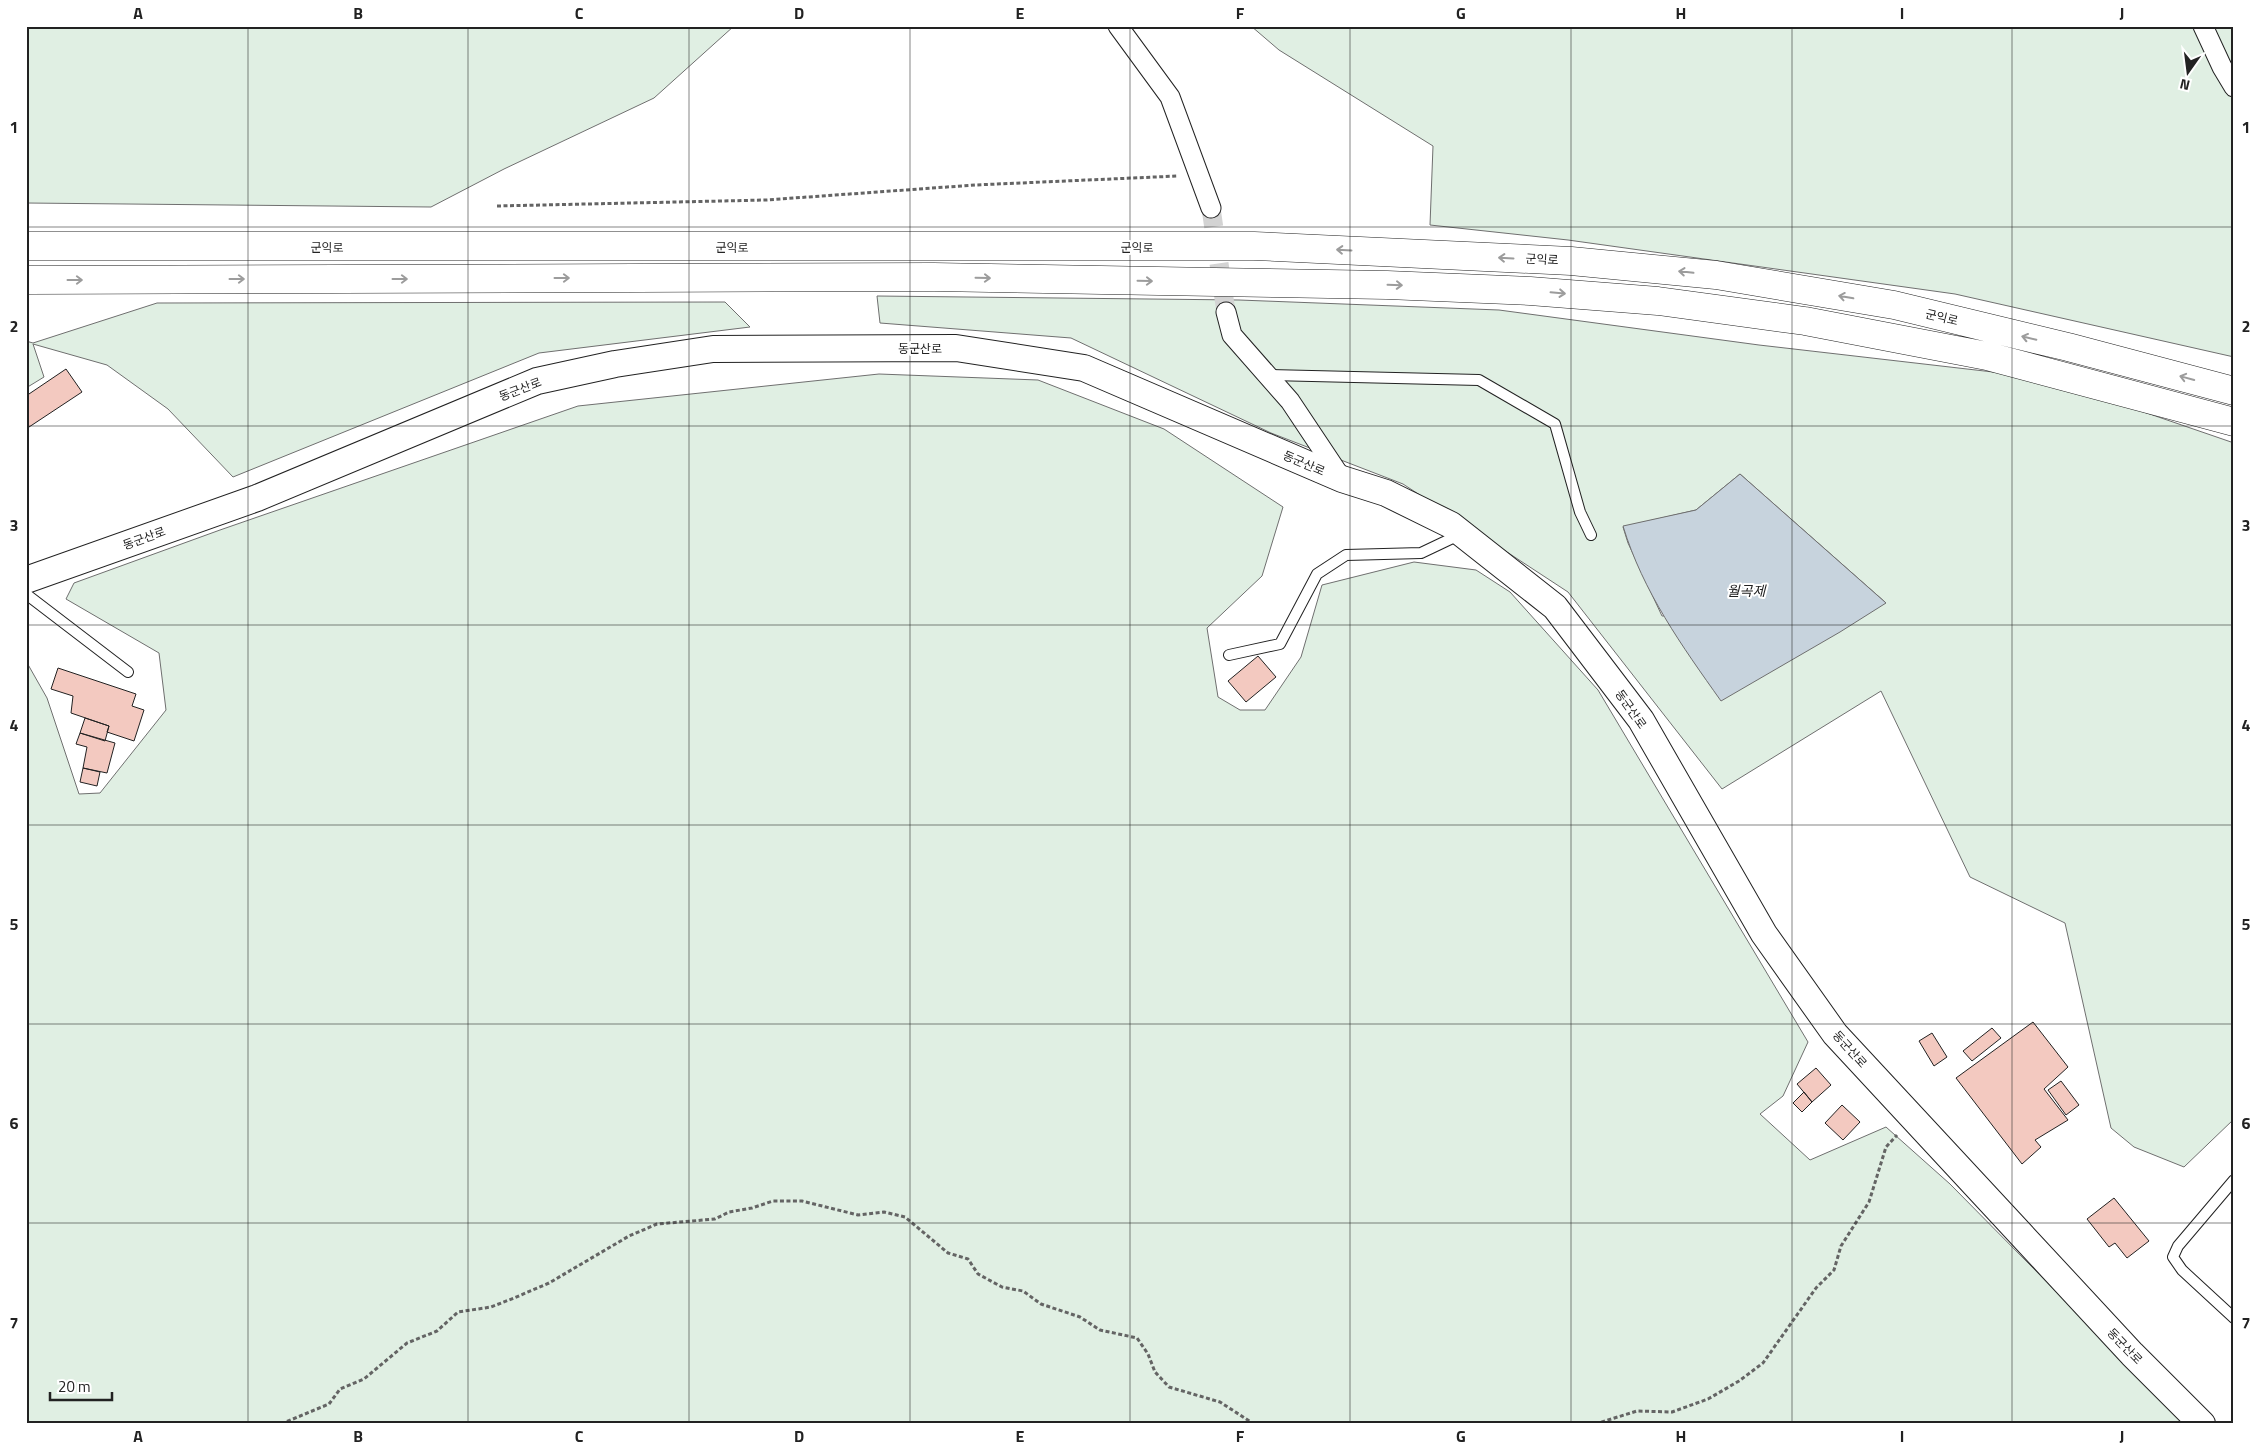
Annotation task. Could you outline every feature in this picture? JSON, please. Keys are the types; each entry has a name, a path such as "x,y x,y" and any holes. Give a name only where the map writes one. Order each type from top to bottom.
{"highway":[{"name":"군익로","path":"26,246 1254,246 1571,260 1716,275 1894,305 2068,347 2234,391"},
{"path":"26,280 934,278 1377,284 1530,291 1658,301 1805,321 1988,356 2234,422"}],"street":[{"path":"1118,26 1170,97 1211,208"},
{"path":"2203,26 2222,67 2234,87"},
{"path":"1226,312 1232,335 1290,401 1342,480"},
{"name":"동군산로","path":"26,580 257,498 536,381 615,364 713,349 956,348 1084,368 1342,480 1386,493 1451,525 1555,607 1641,720 1764,934 1835,1034 2132,1354 2202,1424"}],"lane":[{"path":"1267,375 1479,380 1555,424 1580,512 1592,535"},
{"path":"1229,655 1280,644 1318,574 1346,555 1421,553 1462,534"},
{"path":"26,594 128,672"},
{"path":"2234,1180 2178,1246 2173,1257 2182,1270 2234,1318"}],"path":[{"path":"497,206 766,200 975,185 1199,175"},
{"path":"1594,1424 1638,1411 1672,1412 1708,1399 1739,1381 1763,1363 1816,1288 1834,1270 1841,1246 1869,1202 1886,1147 1909,1123 1915,1120"},
{"path":"281,1424 329,1404 340,1389 364,1379 407,1343 437,1331 458,1312 491,1306 514,1298 548,1282 643,1230 657,1224 715,1219 730,1212 752,1208 773,1201 802,1200 858,1215 884,1212 906,1217 948,1253 968,1259 978,1274 994,1282 1023,1291 1041,1304 1080,1317 1100,1330 1137,1338 1148,1354 1155,1372 1169,1387 1220,1402 1254,1424"}],"green space":[{"path":"26,26 734,26 654,98 504,169 431,207 26,203"},
{"path":"1251,26 2234,26 2234,357 1955,294 1568,240 1430,225 1433,146 1279,50"},
{"path":"877,296 1239,300 1499,310 1759,345 2045,378 2234,443 2234,1119 2184,1167 2134,1147 2111,1128 2065,923 1970,877 1881,691 1722,789 1568,592 1403,484 1271,433 1071,338 880,323","holes":["1740,474 1885,602 1662,616 1628,543 1623,527 1696,510"]},
{"path":"725,302 750,327 539,353 233,477 168,409 107,365 33,344 44,377 26,388 26,341 33,343 157,303"},
{"path":"879,374 1038,380 1164,429 1283,507 1262,576 1207,628 1218,697 1240,710 1265,710 1301,657 1322,585 1414,562 1476,570 1510,592 1598,690 1808,1042 1783,1096 1760,1114 1810,1160 1886,1127 1950,1184 2187,1424 26,1424 26,661 47,698 79,794 100,793 166,710 159,653 66,599 74,583 220,530 578,406"}],"water":[{"name":"월곡제","path":"1740,474 1886,603 1721,701 1665,618 1641,573 1623,526 1696,510"}],"building":[{"path":"66,369 82,392 26,429 26,396"},
{"path":"1258,656 1276,677 1246,702 1228,681"},
{"path":"58,668 136,694 132,706 144,710 134,741 107,732 109,726 71,713 73,696 51,689"},
{"path":"85,718 109,726 105,741 80,733"},
{"path":"80,733 115,743 107,773 83,768 87,747 76,744"},
{"path":"83,768 100,772 97,786 80,782"},
{"path":"2033,1022 2068,1067 2044,1089 2068,1120 2035,1140 2041,1147 2022,1164 1956,1078"},
{"path":"1992,1028 2001,1038 1972,1061 1963,1051"},
{"path":"1932,1033 1947,1057 1934,1066 1919,1041"},
{"path":"1816,1068 1831,1085 1812,1102 1797,1084"},
{"path":"2061,1081 2079,1105 2066,1115 2048,1090"},
{"path":"1804,1092 1812,1102 1802,1112 1793,1103"},
{"path":"1842,1105 1860,1122 1843,1140 1825,1123"},
{"path":"2114,1198 2149,1241 2127,1258 2115,1243 2109,1247 2087,1219"}],"tunnel":[{"path":"1211,208 1226,312"}]}
